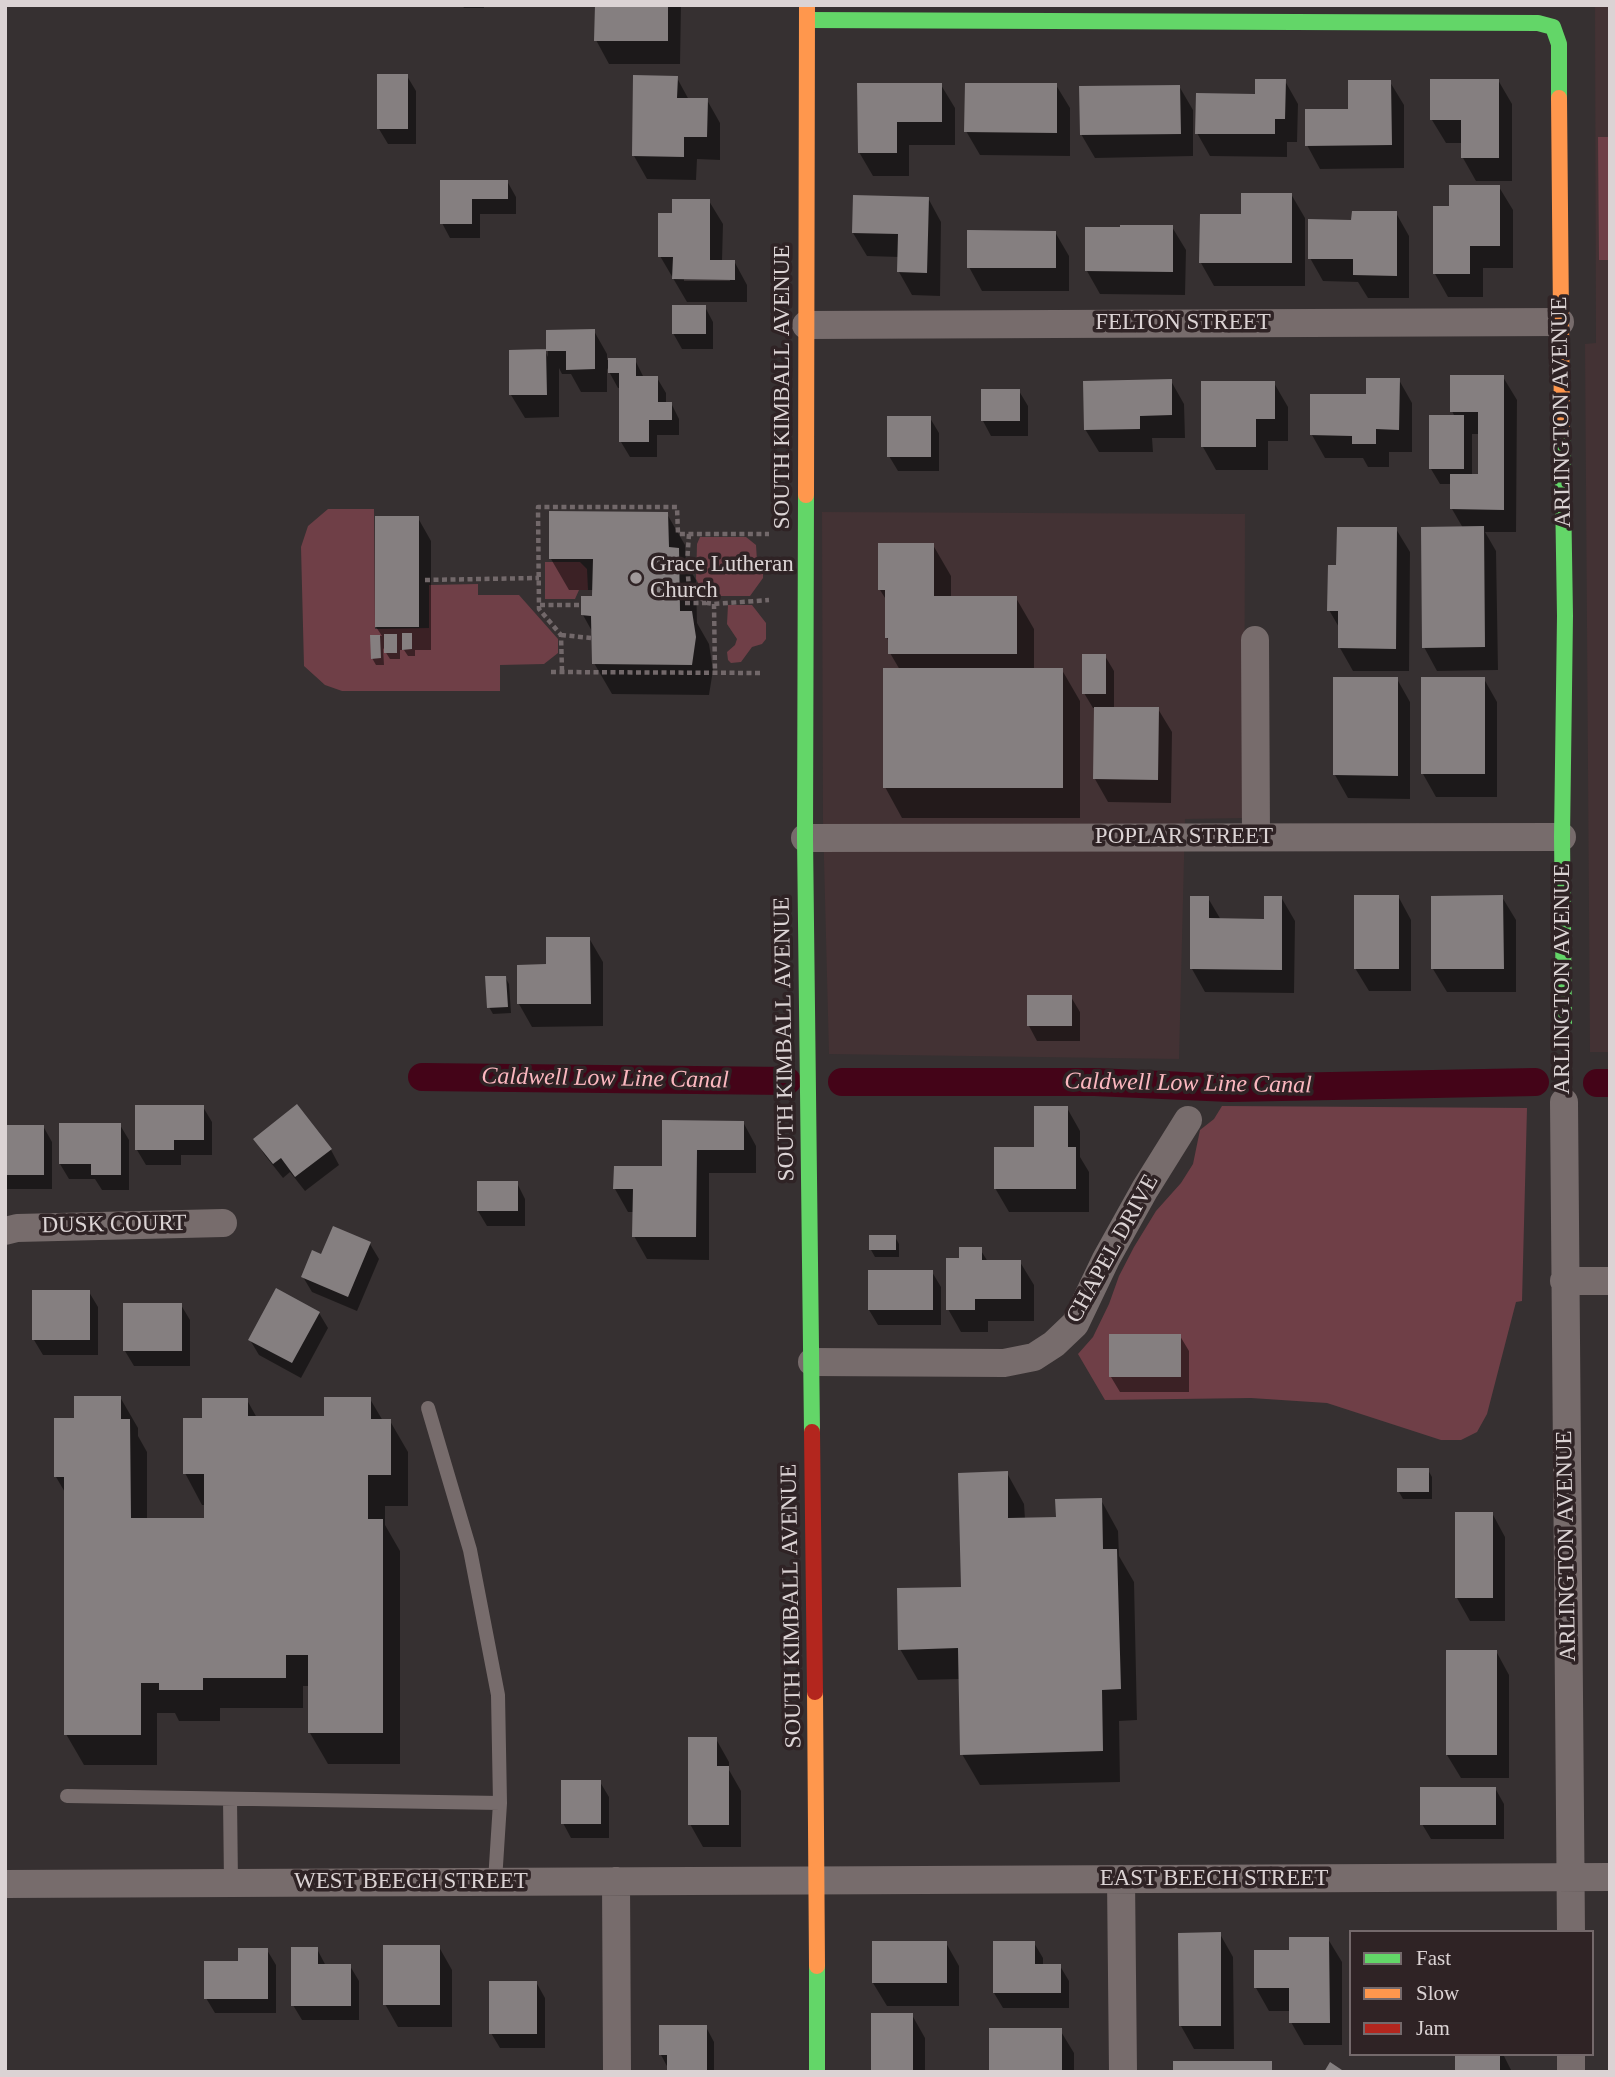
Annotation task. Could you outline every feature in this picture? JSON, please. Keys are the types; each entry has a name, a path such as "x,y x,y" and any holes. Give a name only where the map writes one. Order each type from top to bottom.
{"street":[{"name":"ARLINGTON AVENUE","path":"807,13 1538,23 1553,27 1559,44 1565,616 1562,837 1564,1023"},
{"name":"SOUTH KIMBALL AVENUE","path":"807,13 805,838 817,2072"},
{"name":"FELTON STREET","path":"806,325 1560,322"},
{"path":"1255,640 1256,837"},
{"name":"POPLAR STREET","path":"805,838 1562,837"},
{"name":"ARLINGTON AVENUE","path":"1564,1102 1571,1930"},
{"name":"CHAPEL DRIVE","path":"812,1362 1004,1363 1034,1357 1054,1344 1075,1324 1106,1259 1188,1120"},
{"name":"DUSK COURT","path":"5,1231 17,1228 223,1223"},
{"path":"1564,1281 1610,1281"},
{"name":"EAST BEECH STREET","path":"817,1881 1610,1877"},
{"path":"1121,1879 1123,2072"},
{"path":"616,1881 617,2072"},
{"name":"WEST BEECH STREET","path":"5,1884 817,1881"}],"lane":[{"path":"428,1408 470,1550 498,1695 500,1803 495,1881"},
{"path":"66,1796 500,1803"},
{"path":"230,1799 231,1883"}],"path":[{"path":"562,671 561,635 539,609 538,506 677,506 678,534 769,534"},
{"path":"689,534 689,588 707,603"},
{"path":"425,580 539,578"},
{"path":"685,603 769,600"},
{"path":"714,604 715,673"},
{"path":"540,605 582,605"},
{"path":"561,635 591,638"},
{"path":"551,672 763,673"},
{"name":"ARLINGTON AVENUE","path":"1564,1023 1564,1102"}],"shaded area":[{"path":"1595,5 1610,5 1610,1052 1590,1052 1585,344 1596,343"},
{"path":"1598,137 1610,137 1610,260 1599,260"},
{"path":"328,509 374,509 375,629 429,628 429,585 478,584 478,595 519,595 558,639 558,653 544,664 500,665 500,691 342,691 325,685 304,666 301,547 308,526"},
{"path":"822,512 1245,514 1244,818 1185,819 1179,1059 829,1054 823,820"},
{"path":"700,537 746,537 756,545 757,561 763,569 763,578 750,596 714,596 702,590 696,579 697,544"},
{"path":"545,562 580,562 587,569 588,590 579,590 575,599 545,599"},
{"path":"728,605 752,605 766,623 766,639 762,644 752,647 741,662 731,663 728,660 727,652 737,639 727,624"},
{"path":"1222,1106 1527,1108 1522,1301 1516,1302 1487,1414 1477,1432 1461,1440 1441,1440 1327,1403 1251,1398 1105,1400 1078,1354 1093,1337 1134,1247 1156,1211 1181,1183 1193,1164 1200,1130 1214,1119"}],"building":[{"path":"595,5 668,5 668,41 594,41"},
{"path":"377,74 408,74 408,129 377,129"},
{"path":"633,75 678,76 677,98 708,98 707,137 684,137 684,157 632,156"},
{"path":"1255,79 1286,79 1285,119 1275,119 1275,134 1195,134 1196,93 1255,94"},
{"path":"1430,79 1499,79 1499,158 1461,158 1461,120 1430,120"},
{"path":"1348,80 1391,80 1392,145 1305,146 1305,109 1348,109"},
{"path":"857,83 942,83 942,122 897,122 897,153 858,153"},
{"path":"965,83 1057,83 1057,133 964,132"},
{"path":"1180,85 1181,134 1080,135 1079,86"},
{"path":"440,180 508,180 508,199 472,199 472,224 440,224"},
{"path":"1449,185 1500,185 1500,246 1470,246 1470,274 1433,274 1433,206 1449,206"},
{"path":"1241,193 1292,193 1292,263 1199,263 1200,214 1241,214"},
{"path":"853,195 929,197 927,273 897,272 898,234 852,233"},
{"path":"672,199 710,199 710,260 735,260 735,280 672,279 673,257 658,257 658,213 672,213"},
{"path":"1352,211 1397,211 1397,276 1353,275 1353,259 1308,259 1308,219 1351,220"},
{"path":"1173,225 1173,272 1085,271 1085,227"},
{"path":"967,230 1056,231 1056,268 967,268"},
{"path":"672,305 706,305 706,334 672,334"},
{"path":"595,329 595,369 566,370 566,351 546,351 546,330"},
{"path":"546,349 547,395 509,395 509,350"},
{"path":"608,358 636,358 636,376 658,376 658,402 672,402 672,420 649,420 649,442 619,442 619,373 608,373"},
{"path":"1450,375 1504,375 1504,510 1450,509 1450,474 1478,474 1478,412 1450,412"},
{"path":"1366,378 1400,378 1399,430 1376,429 1376,444 1352,444 1352,436 1310,435 1310,394 1366,394"},
{"path":"1172,379 1172,415 1140,416 1140,429 1084,430 1083,381"},
{"path":"1201,381 1275,381 1275,419 1256,419 1256,447 1201,447"},
{"path":"981,389 1020,389 1020,421 981,421"},
{"path":"1429,415 1464,415 1464,469 1429,469"},
{"path":"887,416 931,416 931,457 887,457"},
{"name":"Grace Lutheran Church","path":"549,511 668,512 669,547 679,548 680,611 692,611 696,637 692,665 592,664 591,616 581,615 581,596 592,596 593,559 549,559"},
{"path":"375,516 419,516 419,627 375,627"},
{"path":"1484,526 1485,647 1422,648 1421,527"},
{"path":"1337,527 1397,527 1396,649 1338,648 1338,611 1327,611 1328,565 1336,565"},
{"path":"878,543 934,543 934,596 1017,596 1017,654 888,654 888,638 885,638 885,590 878,590"},
{"path":"402,633 412,633 412,649 402,650"},
{"path":"384,634 397,634 397,653 384,653"},
{"path":"370,635 380,635 381,658 371,659"},
{"path":"1082,654 1106,654 1106,694 1082,694"},
{"path":"883,668 1063,668 1063,788 883,788"},
{"path":"1333,677 1398,677 1398,776 1333,775"},
{"path":"1421,677 1485,677 1485,774 1421,774"},
{"path":"1094,707 1159,707 1158,780 1093,779"},
{"path":"1354,895 1399,895 1399,969 1354,969"},
{"path":"1503,895 1504,969 1431,969 1431,896"},
{"path":"1190,896 1209,896 1209,918 1264,919 1264,896 1282,896 1282,970 1190,969"},
{"path":"546,937 590,937 591,1004 517,1004 517,965 546,964"},
{"path":"485,976 506,976 508,1007 487,1008"},
{"path":"1027,995 1072,995 1072,1026 1027,1026"},
{"path":"297,1104 332,1149 295,1177 281,1158 273,1164 253,1139"},
{"path":"135,1105 204,1105 204,1140 174,1140 174,1150 135,1150"},
{"path":"1034,1106 1068,1106 1068,1147 1076,1147 1076,1189 994,1189 994,1147 1034,1147"},
{"path":"662,1120 744,1121 744,1150 697,1150 696,1237 632,1237 633,1189 613,1189 614,1166 662,1166"},
{"path":"59,1123 121,1123 121,1175 91,1175 91,1164 59,1164"},
{"path":"5,1125 44,1125 44,1175 5,1175"},
{"path":"477,1181 518,1181 518,1211 477,1211"},
{"path":"333,1226 371,1242 348,1297 301,1277 312,1250 321,1254"},
{"path":"869,1235 896,1235 896,1250 869,1250"},
{"path":"959,1247 982,1247 982,1260 1021,1260 1021,1299 975,1299 975,1310 946,1310 946,1258 959,1258"},
{"path":"868,1270 933,1270 933,1310 868,1310"},
{"path":"276,1288 320,1312 292,1363 248,1340"},
{"path":"32,1290 90,1290 90,1340 32,1340"},
{"path":"123,1303 182,1303 182,1351 123,1351"},
{"path":"1109,1334 1181,1334 1181,1377 1109,1377"},
{"path":"74,1396 121,1396 121,1419 130,1419 131,1518 204,1518 204,1474 183,1474 183,1418 202,1418 202,1398 248,1398 248,1416 324,1416 324,1397 371,1397 371,1419 391,1419 391,1475 368,1475 368,1519 383,1519 383,1733 308,1733 308,1655 286,1655 286,1678 203,1678 203,1690 159,1690 159,1683 141,1683 141,1735 64,1735 64,1477 54,1477 54,1418 74,1418"},
{"path":"1397,1468 1429,1468 1429,1492 1397,1492"},
{"path":"1008,1471 1008,1518 1056,1517 1055,1499 1102,1498 1103,1549 1117,1549 1121,1689 1102,1690 1103,1751 960,1755 958,1648 898,1650 897,1588 961,1587 958,1473"},
{"path":"1455,1512 1493,1512 1493,1598 1455,1598"},
{"path":"1446,1650 1497,1650 1497,1755 1446,1755"},
{"path":"688,1737 717,1737 717,1766 729,1766 729,1825 688,1825"},
{"path":"561,1780 601,1780 601,1824 561,1824"},
{"path":"1420,1787 1496,1787 1496,1825 1420,1825"},
{"path":"1221,1932 1221,2026 1179,2026 1178,1933"},
{"path":"1289,1937 1329,1937 1330,2023 1289,2023 1289,1988 1254,1988 1254,1950 1289,1950"},
{"path":"872,1941 947,1941 947,1983 872,1983"},
{"path":"993,1941 1035,1941 1035,1964 1061,1964 1061,1993 993,1993"},
{"path":"383,1945 440,1945 440,2005 383,2005"},
{"path":"291,1947 318,1947 318,1964 351,1964 351,2006 291,2006"},
{"path":"238,1948 268,1948 268,1999 204,1999 204,1961 238,1961"},
{"path":"489,1981 537,1981 537,2034 489,2034"},
{"path":"871,2013 913,2013 913,2072 871,2072"},
{"path":"659,2025 707,2025 707,2072 667,2072 667,2055 659,2055"},
{"path":"989,2028 1062,2028 1062,2072 989,2072"},
{"path":"1455,2056 1500,2056 1500,2072 1455,2072"},
{"path":"1173,2061 1272,2061 1272,2072 1173,2072"},
{"path":"1330,2062 1345,2072 1324,2072"}],"waterway":[{"name":"Caldwell Low Line Canal","path":"422,1077 787,1081"},
{"name":"Caldwell Low Line Canal","path":"842,1082 1095,1082 1230,1088 1535,1082"},
{"name":"Caldwell Low Line Canal","path":"1597,1083 1610,1083"}],"traffic: fast":[{"path":"807,20 1538,23 1553,27 1559,44 1559,98"},
{"path":"1562,429 1565,616 1562,837 1564,1023"},
{"path":"806,495 805,838 812,1432"},
{"path":"817,1966 817,2072"}],"traffic: slow":[{"path":"806,495 807,5"},
{"path":"1559,98 1562,429"},
{"path":"815,1692 817,1966"}],"traffic: jam":[{"path":"812,1432 815,1692"}],"place":[{"name":"Grace Lutheran Church","path":"636,578"}]}
